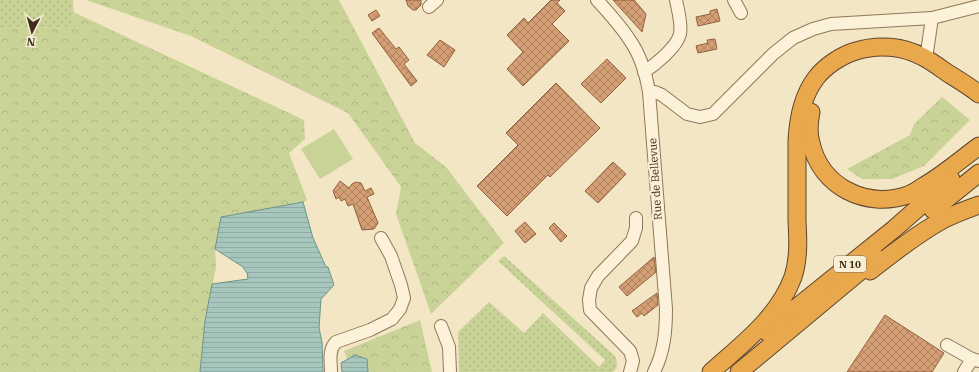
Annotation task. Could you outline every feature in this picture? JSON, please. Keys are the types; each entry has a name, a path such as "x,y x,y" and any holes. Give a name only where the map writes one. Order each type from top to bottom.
{"highway":[{"path":"711,372 758,330 772,315 783,299 793,276 798,250 797,140 799,119 808,92 816,77 829,65 846,54 878,46 893,47 923,56 979,94"},
{"path":"979,107 925,69 888,56 871,56 854,61 840,68 827,79 818,92 811,108 809,126 810,142 816,159 824,172 837,184 854,194 868,199 897,198 909,194 934,181 979,146"},
{"name":"N 10","path":"722,372 786,316 894,229 979,156"},
{"name":"N 10","path":"739,372 979,172"},
{"path":"772,344 910,241 939,222 979,205"}],"street":[{"name":"Rue de Bellevue","path":"597,0 612,16 630,40 639,56 649,92 666,309 666,330 664,343 660,362 654,372"},
{"path":"644,72 652,67 674,45 680,34 681,21 676,0"},
{"path":"734,0 741,13"},
{"path":"649,92 655,92 662,95 687,114 700,117 713,114 773,54 794,38 813,29 832,24 932,18 979,6"},
{"path":"926,59 932,18"},
{"path":"630,372 633,361 630,351 590,310 589,300 591,288 598,276 632,241 635,234 636,218"},
{"path":"331,372 331,351 336,342 370,330 392,319 400,309 404,298 401,285 391,256 381,238"},
{"path":"440,326 449,347 450,372"},
{"path":"947,345 975,360 964,372"}],"green space":[{"path":"0,0 73,0 74,27 0,28"},
{"path":"86,0 339,0 415,143 446,167 504,243 431,314 396,214 401,187 348,113 191,36"},
{"path":"73,12 304,120 305,139 289,153 307,200 221,217 215,249 216,267 205,321 200,372 0,372 0,28 74,27"},
{"path":"942,97 970,120 924,166 892,179 862,179 847,169 910,135 914,124"},
{"path":"334,129 353,159 320,179 301,149"},
{"path":"504,256 615,356 617,365 613,372 459,372 458,332 489,302 524,333 543,313 599,367 605,360 498,261"},
{"path":"420,320 432,372 352,372 344,351"}],"water":[{"path":"303,202 313,238 326,267 328,267 334,285 321,299 319,328 322,342 323,372 200,372 205,321 212,284 248,279 247,273 243,267 215,249 221,217"},
{"path":"355,355 367,359 368,372 342,372 341,363"}],"building":[{"path":"406,0 421,0 421,5 416,10 413,10 408,6"},
{"path":"551,0 560,0 557,3 565,11 552,24 569,41 523,86 507,69 523,52 507,35 524,18 528,23"},
{"path":"613,0 634,0 646,14 642,32"},
{"path":"717,9 720,21 698,26 696,17 710,14 710,11"},
{"path":"376,10 380,16 372,21 368,15"},
{"path":"379,28 396,49 399,47 409,60 404,64 417,81 411,86 372,33"},
{"path":"715,39 717,49 698,53 696,46 708,43 707,40"},
{"path":"440,40 455,50 444,67 427,55"},
{"path":"607,59 626,78 601,103 581,84"},
{"path":"556,83 600,128 550,177 548,175 507,216 477,186 518,145 506,133"},
{"path":"613,162 626,174 598,203 585,191"},
{"path":"340,181 349,188 356,182 361,183 365,191 371,188 374,194 367,197 378,223 374,229 362,230 353,204 348,206 345,199 341,201 339,197 336,199 333,191"},
{"path":"525,222 536,234 525,243 515,231"},
{"path":"554,223 567,236 561,242 549,228"},
{"path":"654,257 656,272 627,296 619,287"},
{"path":"657,293 658,305 644,316 642,313 637,317 632,311"},
{"path":"885,315 944,353 932,372 847,372"}]}
